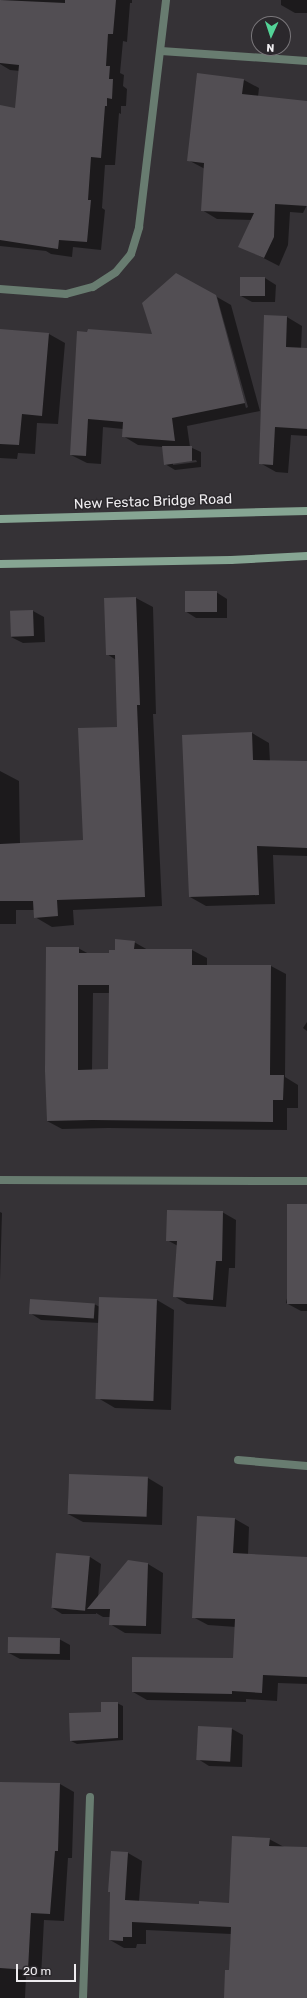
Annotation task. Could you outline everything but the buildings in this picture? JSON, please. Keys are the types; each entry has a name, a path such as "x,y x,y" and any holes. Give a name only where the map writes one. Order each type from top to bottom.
{"main road":[{"name":"New Festac Bridge Road","path":"0,519 307,511"},
{"path":"0,564 223,560 307,556"}],"street":[{"path":"0,289 66,294 93,287 116,272 131,254 138,227 161,51 166,0"},
{"path":"161,51 307,61"},
{"path":"0,1180 307,1181"},
{"path":"238,1460 307,1466"},
{"path":"83,1998 90,1797"}]}
